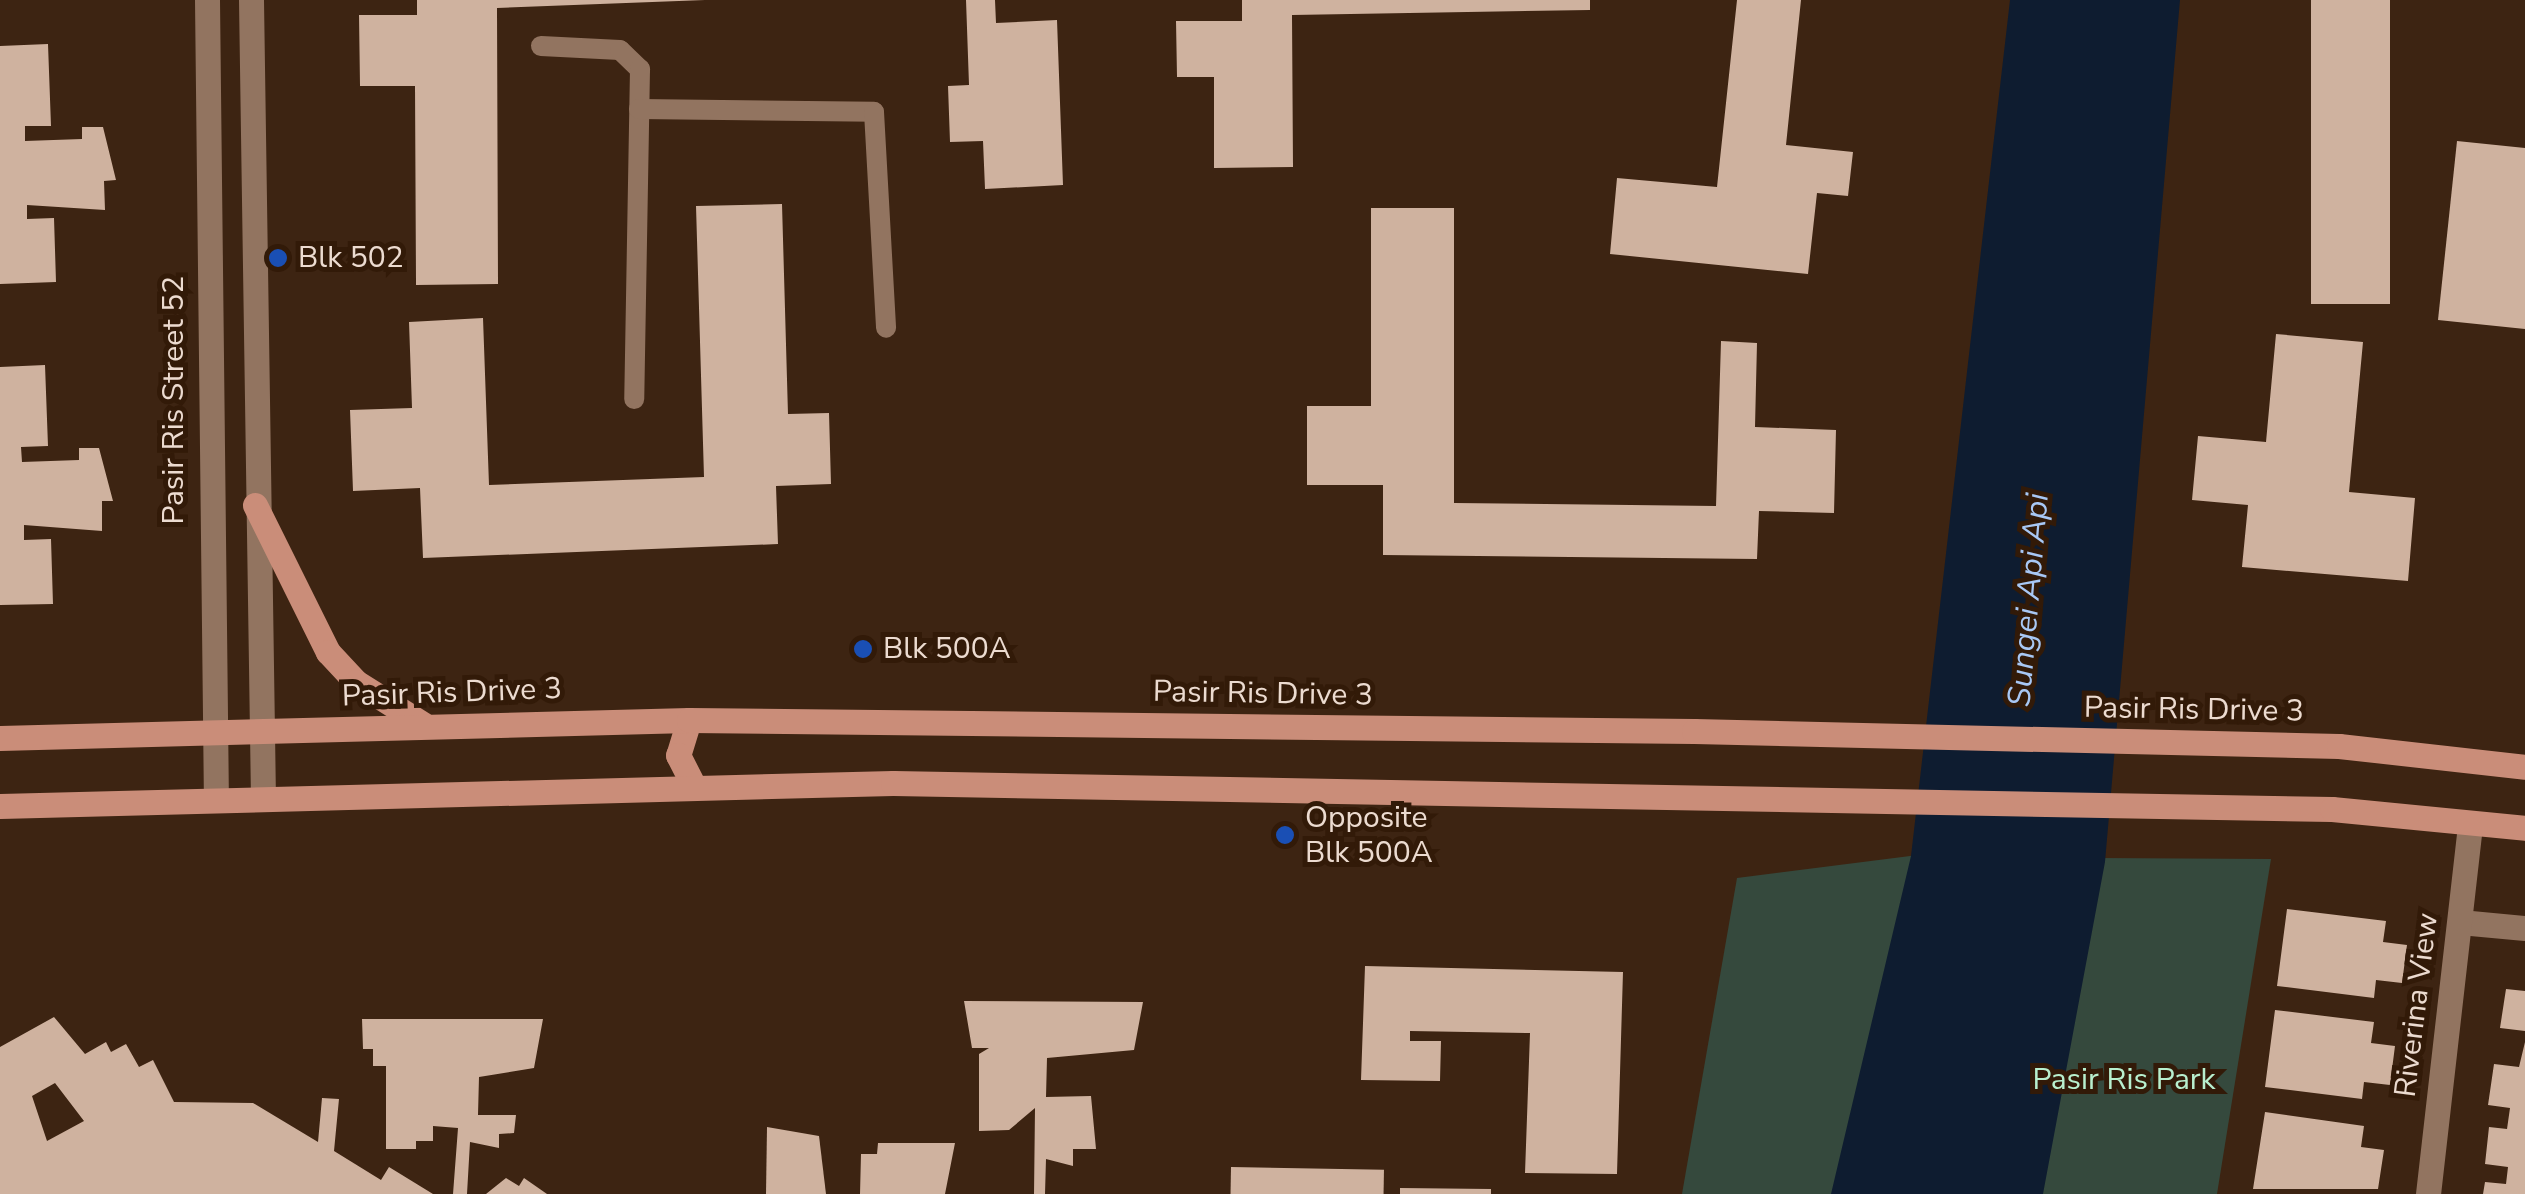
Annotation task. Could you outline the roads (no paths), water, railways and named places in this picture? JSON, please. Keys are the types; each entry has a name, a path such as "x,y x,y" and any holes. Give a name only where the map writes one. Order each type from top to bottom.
{"main road":[{"path":"255,505 328,652 356,682 426,726"},
{"name":"Pasir Ris Drive 3","path":"0,738 689,720 1694,731 2339,746 2525,767"},
{"path":"689,720 678,755 694,786"},
{"path":"0,806 694,786 2332,809 2525,828"}],"street":[{"name":"Pasir Ris Street 52","path":"208,0 212,734 216,800"},
{"path":"251,0 255,505 263,799"},
{"name":"Riverina View","path":"2428,1194 2470,824"},
{"path":"2460,922 2525,928"}],"lane":[{"path":"540,46 634,56 640,109 634,398"},
{"path":"640,109 874,112 886,328"}],"water":[{"name":"Sungei Api Api","path":"2010,0 2180,0 2105,862 2043,1194 1831,1194 1911,856"}],"place":[{"name":"Blk 502","path":"278,258"},
{"name":"Blk 500A","path":"863,649"},
{"name":"Opposite Blk 500A","path":"1285,835"}],"park label":[{"name":"Pasir Ris Park","path":"2124,1080"}]}
